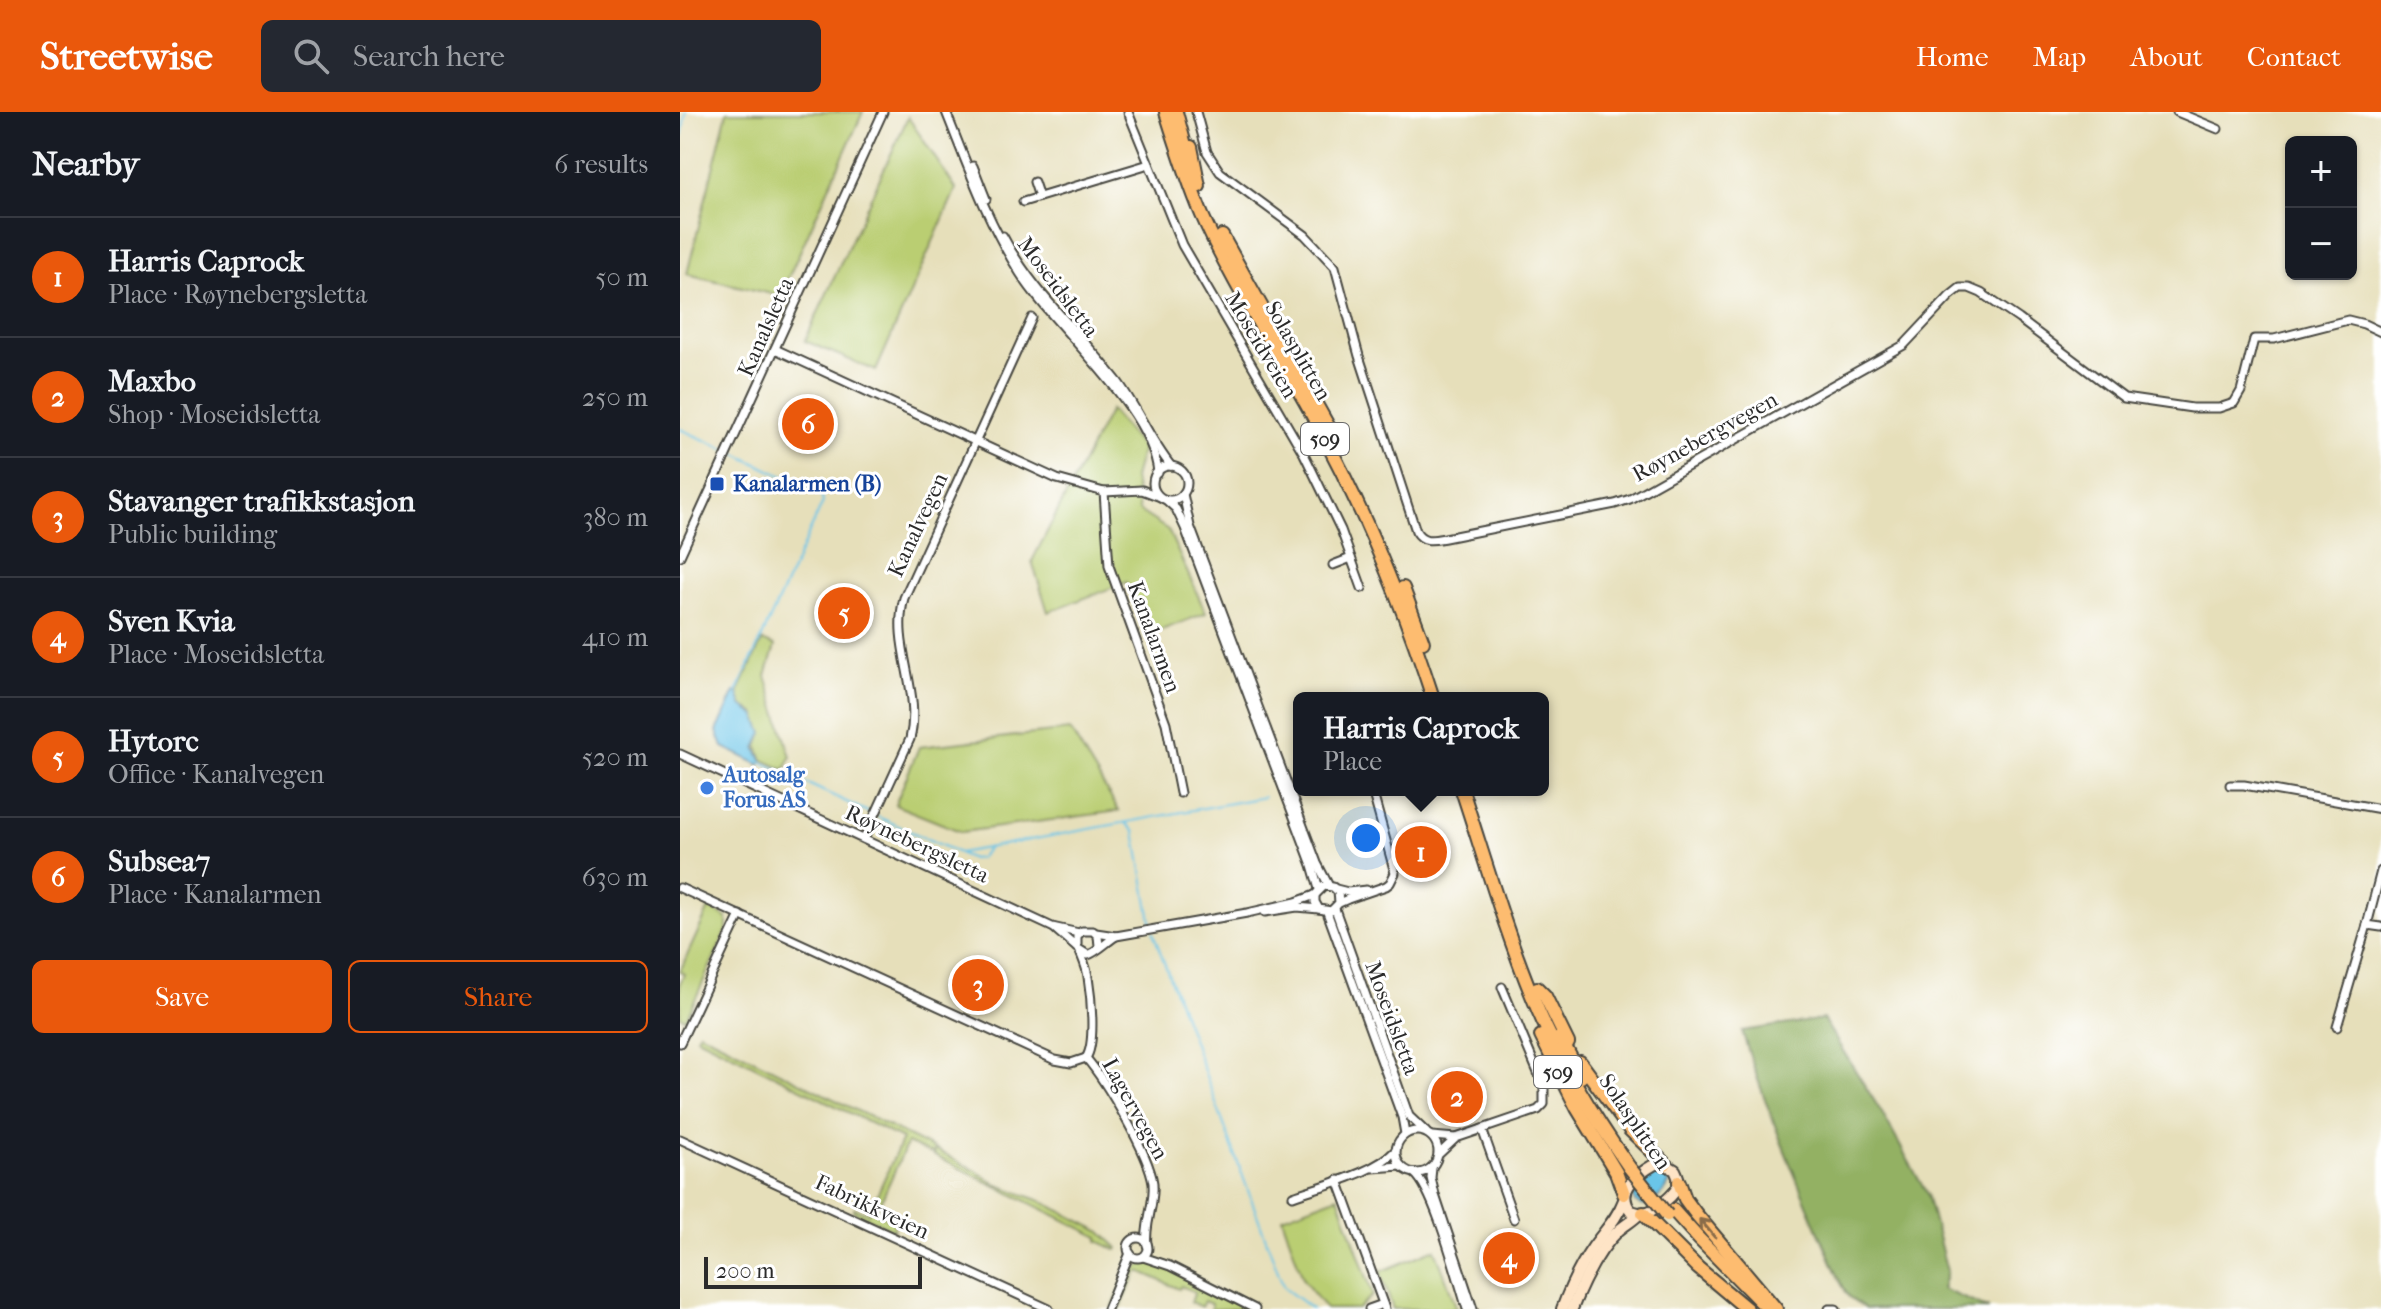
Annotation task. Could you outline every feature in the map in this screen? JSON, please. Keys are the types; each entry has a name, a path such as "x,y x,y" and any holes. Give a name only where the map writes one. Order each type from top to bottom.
{"highway":[{"name":"Solasplitten","path":"1166,112 1192,191 1215,241 1319,426 1367,522 1396,592 1431,692"},
{"name":"Solasplitten","path":"1176,112 1199,186 1228,250 1326,421 1368,505 1415,618 1439,692"},
{"name":"509","path":"1184,112 1199,186"},
{"name":"Solasplitten","path":"1464,796 1533,1000 1562,1059 1587,1103 1632,1164 1670,1213 1755,1309"},
{"name":"Solasplitten","path":"1472,796 1537,988 1569,1056 1632,1164"},
{"name":"509","path":"1512,942 1512,954 1537,1025 1565,1085 1616,1172 1624,1197"},
{"name":"509","path":"1537,988 1545,996 1566,1040 1591,1077 1630,1130 1665,1164"},
{"path":"1679,1182 1685,1199 1696,1214 1776,1309"},
{"path":"1642,1213 1698,1268 1747,1309"},
{"name":"Solasplitten","path":"1670,1213 1769,1309"}],"street":[{"name":"Kanalsletta","path":"680,556 883,112"},
{"name":"Moseidsletta","path":"949,112 1007,243 1049,305 1119,384 1171,466"},
{"name":"Moseidsletta","path":"949,112 981,200 1003,246 1038,297 1098,367 1133,414 1149,440 1157,464 1156,476"},
{"name":"Moseidveien","path":"1128,112 1182,245 1304,454 1341,530 1362,588"},
{"name":"Røynebergvegen","path":"1196,112 1207,152 1220,172 1305,235 1335,267 1359,356 1416,531 1427,540 1630,499 1904,345 1936,309 1960,288 1981,293 2124,398 2179,407 2219,408 2234,403 2241,391 2254,339 2274,339 2348,320 2381,332"},
{"path":"2177,112 2218,129"},
{"path":"1023,202 1149,164"},
{"path":"1034,182 1039,197"},
{"path":"975,442 1032,318"},
{"path":"775,349 1057,479 1104,492 1135,491 1142,490 1162,498 1175,499 1183,494 1187,485 1186,476 1180,469 1171,466 1162,468 1142,489 1135,491"},
{"name":"Kanalvegen","path":"864,839 914,725 913,698 900,634 904,598 975,442"},
{"path":"1156,476 1154,488 1176,509 1185,528 1312,865 1317,892 1315,902 1330,908"},
{"name":"Kanalarmen","path":"1104,492 1109,566 1166,723 1180,793"},
{"path":"1183,494 1190,526 1317,863 1340,896 1330,908"},
{"path":"1333,565 1351,558"},
{"name":"Røynebergsletta","path":"680,754 1052,927 1079,933"},
{"path":"2230,785 2381,809"},
{"path":"1247,913 1297,907 1330,908 1390,883 1395,873 1374,796"},
{"path":"2337,1027 2381,871"},
{"path":"1116,936 1088,955 1079,950 1075,940 1079,933 1086,930 1116,936 1247,913 1296,902 1332,887 1348,892 1376,890"},
{"path":"680,888 1055,1060 1071,1063 1086,1058"},
{"name":"Moseidsletta","path":"1330,908 1409,1116 1429,1134"},
{"name":"Moseidsletta","path":"1330,908 1402,1117 1405,1134"},
{"path":"680,1043 740,915"},
{"path":"2367,925 2381,927"},
{"name":"Røynebergsletta","path":"1052,927 1079,950"},
{"path":"1096,933 1100,939 1097,949"},
{"name":"Lagervegen","path":"1088,974 1097,949"},
{"name":"Lagervegen","path":"1079,950 1088,974 1092,1036 1086,1058 1100,1075 1146,1161 1153,1183 1146,1233 1148,1247"},
{"path":"1439,1154 1456,1138 1538,1110 1544,1104 1544,1087 1502,987"},
{"path":"1482,1129 1514,1219"},
{"path":"1456,1138 1419,1131 1405,1134 1396,1150 1398,1162 1421,1178 1430,1197 1470,1309"},
{"path":"1414,1173 1426,1172 1437,1162 1436,1141 1429,1134"},
{"name":"Fabrikkveien","path":"680,1139 1049,1309"},
{"path":"1293,1196 1371,1168 1396,1150"},
{"path":"1602,1151 1618,1194 1607,1228"},
{"path":"1562,1309 1583,1262 1616,1219 1630,1183 1651,1166 1665,1164 1675,1170 1679,1182 1672,1194 1653,1209 1642,1213 1610,1241 1591,1268 1572,1309"},
{"path":"1371,1168 1401,1166"},
{"path":"1432,1168 1435,1195 1470,1309"},
{"path":"1338,1180 1384,1306 1369,1309"},
{"path":"1624,1197 1631,1211 1642,1213"},
{"path":"1107,1309 1130,1253 1129,1247 1150,1215"},
{"path":"1133,1240 1141,1239 1170,1266"},
{"path":"1118,1285 1148,1247"},
{"path":"1130,1253 1170,1266 1255,1309"},
{"path":"1829,1309 1836,1309"}],"green space":[{"path":"727,112 863,112 780,296 687,274"},
{"path":"908,117 956,189 876,371 805,341"},
{"path":"1110,410 1142,448 1134,478 1139,511 1168,530 1206,613 1146,636 1127,582 1048,612 1032,561"},
{"path":"762,641 775,646 766,676 791,757 785,770 763,760 758,747 762,735 755,713 743,707 738,693"},
{"path":"1070,730 1119,811 962,832 895,805 919,747"},
{"path":"709,908 727,918 727,930 686,1019 680,1016 680,983 684,974 680,971"},
{"path":"1823,1019 1882,1113 1927,1194 1947,1271 1942,1289 1989,1309 1866,1309 1849,1297 1788,1158 1742,1031"},
{"path":"699,1032 934,1149 932,1154 907,1143 876,1212 894,1222 894,1230 854,1212 854,1208 869,1213 902,1139 697,1037"},
{"path":"936,1150 998,1185 1041,1201 1100,1231 1117,1250 1098,1241 1099,1237 933,1155"},
{"path":"1338,1196 1373,1295 1358,1309 1326,1309 1304,1281 1282,1217"},
{"path":"1435,1249 1457,1309 1393,1309 1380,1272"},
{"path":"1151,1262 1247,1309 1211,1309 1211,1304 1204,1301 1201,1307 1191,1302 1195,1292 1137,1272 1120,1309 1112,1309 1130,1273"}],"water":[{"path":"735,692 742,706 756,716 763,733 756,748 762,760 760,765 723,747 717,731"},
{"path":"1663,1171 1670,1180 1664,1192 1644,1206 1635,1202 1633,1195 1638,1187"}],"waterway":[{"path":"680,147 686,112"},
{"path":"680,429 727,450"},
{"path":"732,452 821,494 823,502 737,692"},
{"path":"761,762 872,814"},
{"path":"878,817 959,853 1264,797"},
{"path":"1126,823 1135,832 1152,926"},
{"path":"960,854 972,859 980,858 988,848"},
{"path":"1153,932 1284,1288 1312,1309"}],"place":[{"name":"Subsea7","path":"808,424"},
{"name":"Kanalarmen (B)","path":"717,484"},
{"name":"Hytorc","path":"844,613"},
{"name":"Autosalg Forus AS","path":"707,788"},
{"name":"Harris Caprock","path":"1421,852"},
{"name":"Stavanger trafikkstasjon","path":"978,985"},
{"name":"Maxbo","path":"1457,1097"},
{"name":"Sven Kvia","path":"1509,1258"}]}
